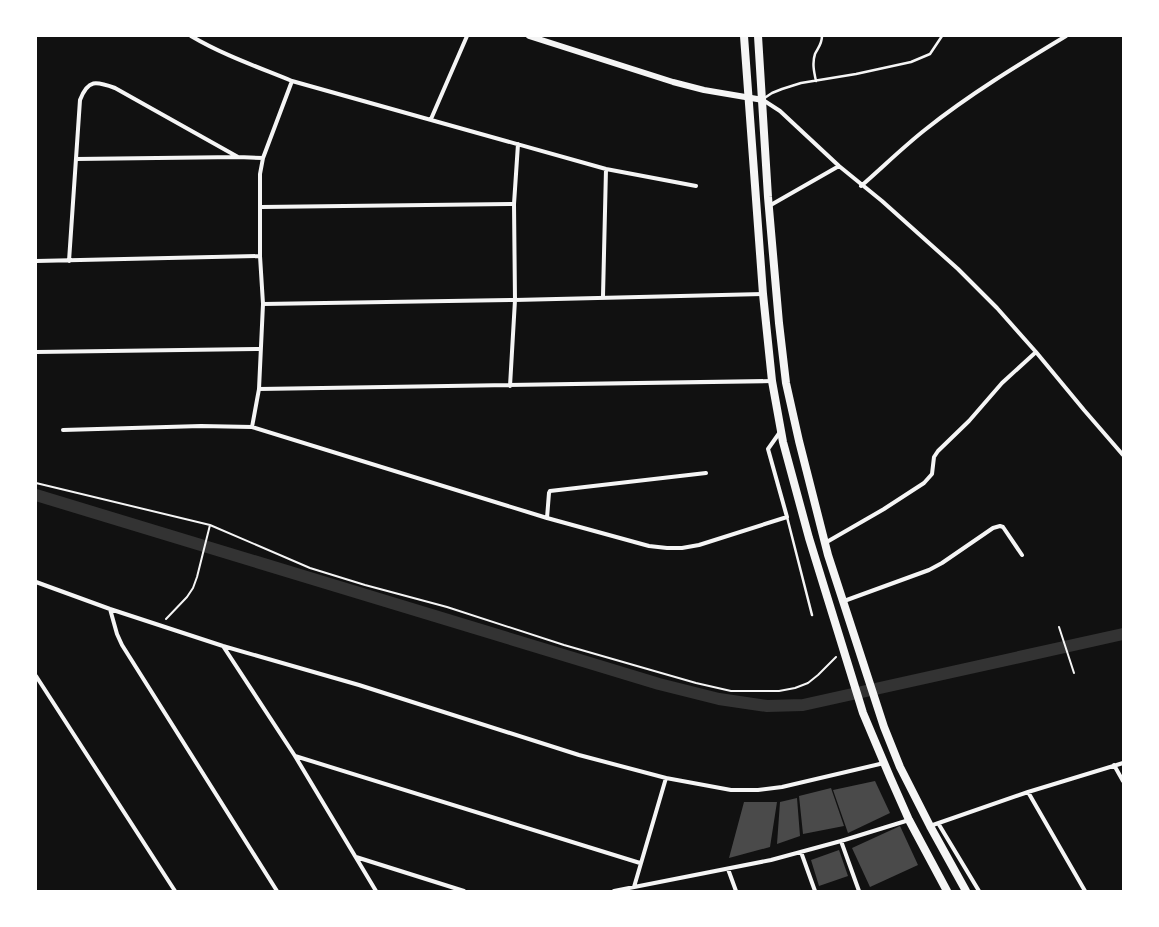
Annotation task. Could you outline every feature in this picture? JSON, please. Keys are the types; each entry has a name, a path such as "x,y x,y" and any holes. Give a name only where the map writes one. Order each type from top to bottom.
{"highway":[{"path":"744,36 763,294 772,381 781,432 809,538 842,649 863,712 909,820 947,891"},
{"path":"758,36 769,206 779,323 786,383 799,441 825,543 884,727 900,767 930,826 966,891"}],"street":[{"path":"191,36 242,61 292,81 606,169 696,186"},
{"path":"431,119 467,36"},
{"path":"529,36 673,82 704,90 763,100 780,111 861,186 882,202 958,269 997,308 1123,455"},
{"path":"861,186 911,141 956,106 996,79 1066,36"},
{"path":"252,427 258,389 263,304 260,256 260,174 263,158 292,81"},
{"path":"69,261 80,100 84,89 92,84 103,84 115,88 238,157"},
{"path":"510,386 515,300 514,204 518,144"},
{"path":"76,159 263,158"},
{"path":"769,206 839,166"},
{"path":"603,296 606,169"},
{"path":"261,207 514,204"},
{"path":"36,260 69,261 260,256"},
{"path":"263,304 763,294"},
{"path":"36,352 260,349"},
{"path":"825,543 884,509 924,483 932,474 934,457 938,450 969,421 1002,383 1036,352"},
{"path":"258,389 772,381"},
{"path":"63,430 207,426 252,427 547,518 631,542 667,548 682,548 698,545 787,517 768,449 781,432"},
{"path":"547,518 550,491 706,473"},
{"path":"844,601 928,570 942,563 993,528 1000,526 1003,527 1022,555"},
{"path":"36,582 110,609 223,646 359,685 579,755 666,778 731,790 758,790 782,787 884,763"},
{"path":"110,609 117,634 122,645 277,891"},
{"path":"223,646 295,756 376,891"},
{"path":"36,676 176,891"},
{"path":"295,756 640,863"},
{"path":"930,826 1028,792 1123,763"},
{"path":"1114,765 1123,780"},
{"path":"634,887 666,778"},
{"path":"1028,792 1085,891"},
{"path":"614,891 728,869 801,852 909,820"},
{"path":"938,823 979,891"},
{"path":"841,841 859,891"},
{"path":"801,852 815,891"},
{"path":"356,857 464,891"},
{"path":"728,869 736,891"},
{"path":"644,886 646,891"}],"lane":[{"path":"816,80 813,66 814,59 821,45 822,36"},
{"path":"763,100 772,93 801,83 856,74 912,62 930,54 942,36"},
{"path":"787,517 812,615"}],"path":[{"path":"36,483 210,525 317,570 365,585 447,607 564,645 696,683 731,691 779,691 795,688 808,683 822,672 842,649"},
{"path":"159,625 187,597 193,588 210,525"},
{"path":"1059,627 1074,673"}],"building":[{"path":"875,781 890,813 848,833 833,790"},
{"path":"831,788 844,826 803,834 799,796"},
{"path":"797,798 800,836 777,844 780,802"},
{"path":"744,802 777,802 770,847 729,858"},
{"path":"900,826 918,865 870,887 852,848"},
{"path":"839,850 848,876 819,886 811,860"}],"waterway":[{"path":"36,495 659,684 719,699 767,706 803,705 1123,634"}]}
